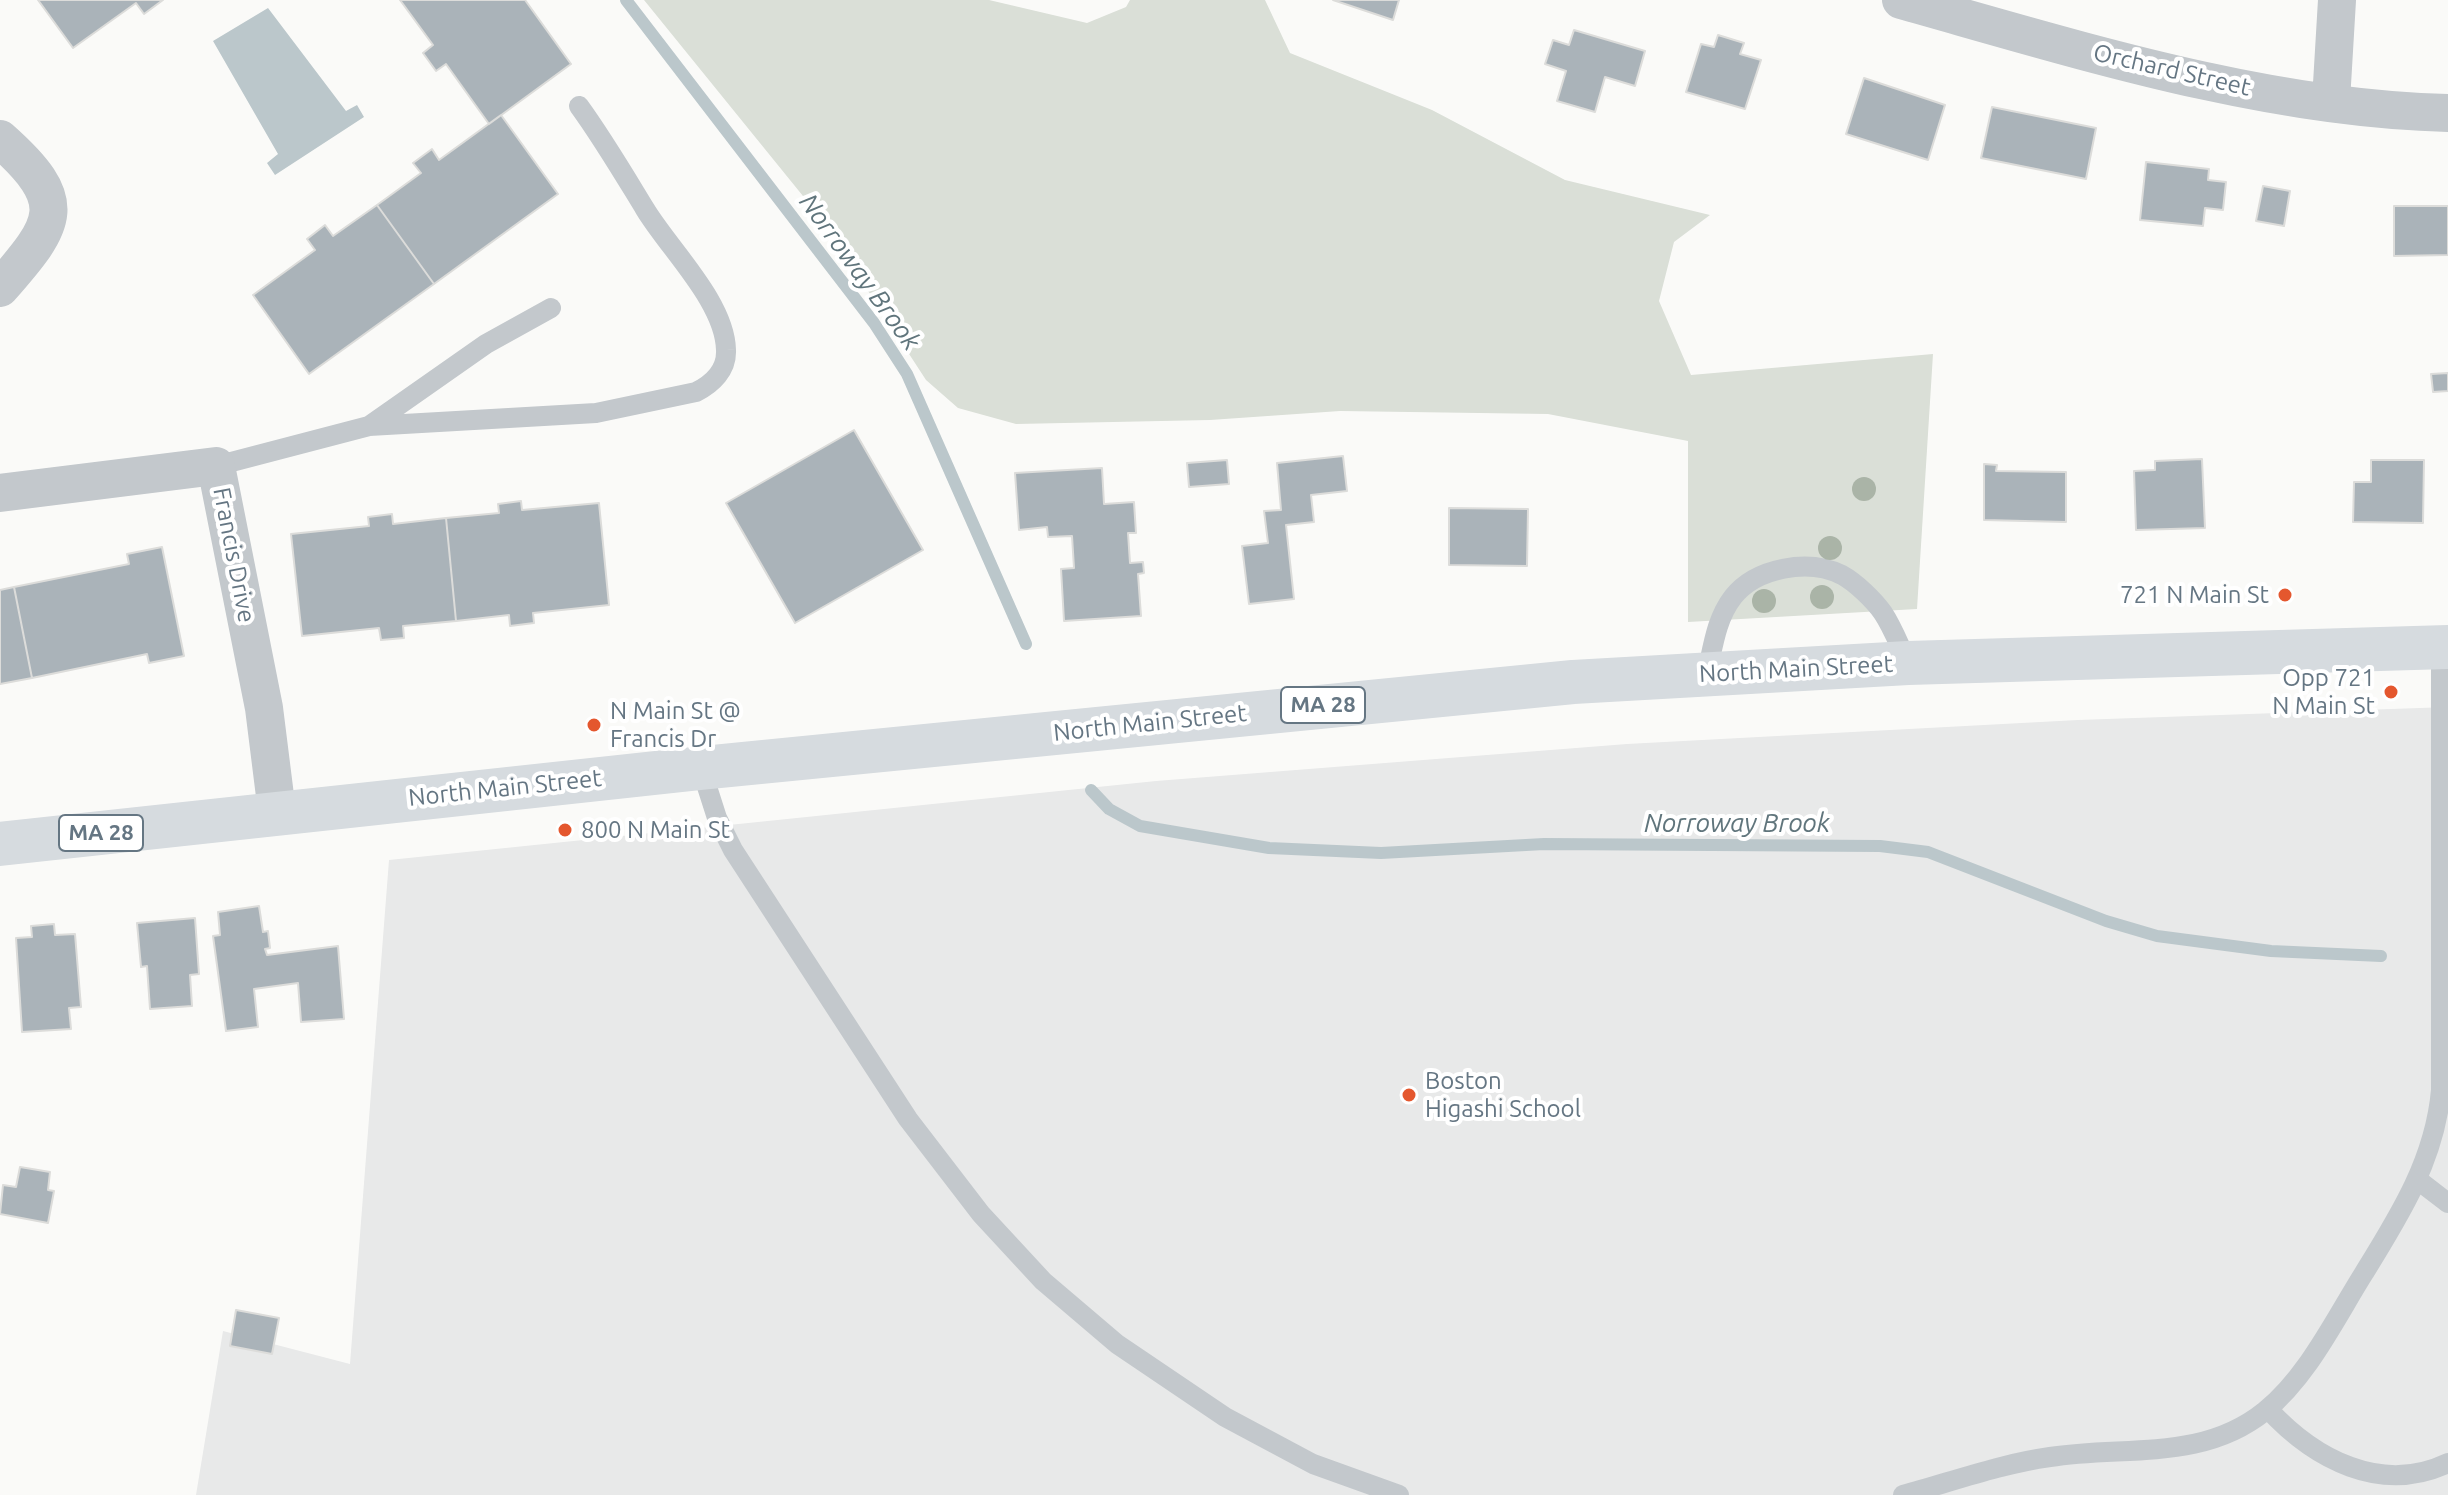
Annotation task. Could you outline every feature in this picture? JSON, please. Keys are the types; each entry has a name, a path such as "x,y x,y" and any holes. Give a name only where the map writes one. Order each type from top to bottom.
{"main road":[{"name":"North Main Street","path":"0,844 277,812 1469,691 1707,673 1908,663 2445,647"}],"street":[{"name":"Orchard Street","path":"1901,0 2173,74 2331,101 2448,113"},
{"path":"2331,101 2337,0"},
{"path":"0,139 42,182 50,206 47,226 36,248 0,288"},
{"name":"Francis Drive","path":"0,493 216,466 264,708 277,812"}],"lane":[{"path":"216,466 369,426 596,413 696,392 709,385 721,371 727,353 716,312 645,209 618,159 579,106"},
{"path":"369,426 486,344 551,308"},
{"path":"1707,673 1718,626 1735,594 1757,576 1790,569 1830,571 1853,583 1883,613 1908,663"},
{"path":"1903,1495 2050,1457 2162,1450 2207,1443 2231,1435 2268,1409 2313,1354 2397,1221 2418,1180 2435,1128 2441,1090 2445,647"},
{"path":"701,768 717,818 733,850 877,1077 967,1197 1022,1260 1117,1344 1225,1417 1313,1464 1399,1495"},
{"path":"2418,1180 2448,1203"},
{"path":"2268,1409 2301,1441 2344,1466 2367,1474 2410,1477 2448,1463"}],"shaded area":[{"path":"644,0 989,0 1087,23 1126,7 1130,0 1265,0 1290,53 1432,110 1565,180 1710,215 1674,242 1659,301 1691,375 1933,354 1917,609 1688,622 1688,441 1548,414 1340,411 1210,420 1016,424 958,408 926,380 820,217"},
{"path":"268,8 346,111 357,105 364,117 275,175 267,163 278,154 213,41"},
{"name":"Boston Higashi School","path":"2448,707 2448,1495 196,1495 223,1331 350,1364 389,860 1156,781 1627,744 2078,720"}],"building":[{"path":"38,0 163,0 144,14 136,3 73,48"},
{"path":"400,0 525,0 571,64 489,124 446,64 436,71 423,53 433,45"},
{"path":"1333,0 1399,0 1393,20"},
{"path":"1574,30 1645,51 1635,86 1605,77 1595,112 1557,101 1566,71 1545,64 1553,40 1569,45"},
{"path":"1718,35 1744,43 1740,54 1761,60 1745,109 1686,92 1701,44 1714,47"},
{"path":"1864,78 1945,105 1928,160 1846,134"},
{"path":"1992,107 2096,128 2086,179 1981,158"},
{"path":"501,115 558,194 434,284 377,205 421,173 413,163 432,149 439,160"},
{"path":"2146,162 2209,169 2208,180 2226,182 2223,210 2205,208 2203,226 2140,220"},
{"path":"2263,186 2290,191 2284,226 2256,221"},
{"path":"377,205 434,284 309,374 253,295 315,250 307,239 325,225 333,236"},
{"path":"2394,206 2448,206 2448,255 2394,256"},
{"path":"2448,373 2448,391 2433,392 2431,374"},
{"path":"854,430 923,550 795,623 726,503"},
{"path":"1343,456 1347,491 1311,495 1314,522 1286,525 1294,599 1249,604 1242,546 1268,543 1264,511 1281,510 1277,463"},
{"path":"2202,459 2205,528 2136,530 2134,471 2155,470 2155,461"},
{"path":"1227,460 1229,484 1189,487 1187,463"},
{"path":"2371,460 2424,460 2423,523 2353,522 2354,482 2371,482"},
{"path":"1984,464 1997,465 1996,471 2066,472 2066,522 1984,520"},
{"path":"1102,468 1104,504 1134,502 1136,533 1128,533 1130,563 1143,562 1144,573 1138,574 1141,616 1064,621 1061,569 1074,568 1072,536 1048,537 1047,527 1019,530 1015,473"},
{"path":"521,501 522,510 599,503 609,605 533,613 534,623 510,626 509,615 456,621 446,518 499,513 498,504"},
{"path":"1449,508 1528,509 1527,566 1449,565"},
{"path":"392,514 393,524 446,518 456,621 403,626 404,638 381,640 379,628 302,636 291,534 369,526 368,517"},
{"path":"162,547 184,656 149,663 147,654 32,678 14,587 129,564 127,554"},
{"path":"14,587 32,678 0,684 0,590"},
{"path":"259,906 263,932 268,931 270,948 265,949 267,955 338,946 344,1019 301,1022 298,983 254,989 258,1027 226,1031 213,936 220,935 218,912"},
{"path":"195,918 199,974 190,975 192,1006 150,1009 147,966 141,967 137,923"},
{"path":"54,924 55,935 75,934 81,1007 69,1008 71,1029 22,1032 16,938 32,937 31,926"},
{"path":"20,1167 50,1172 48,1190 54,1191 48,1223 0,1214 3,1185 16,1187"},
{"path":"236,1310 279,1318 272,1354 230,1346"}],"waterway":[{"name":"Norroway Brook","path":"626,0 874,323 907,374 1026,644"},
{"name":"Norroway Brook","path":"1091,790 1109,809 1140,826 1269,848 1381,853 1544,844 1880,846 1928,852 2106,921 2157,936 2271,951 2381,956"}],"place":[{"name":"721 N Main St","path":"2285,595"},
{"name":"Opp 721 N Main St","path":"2391,692"},
{"name":"N Main St @ Francis Dr","path":"594,725"},
{"name":"800 N Main St","path":"565,830"},
{"name":"Boston Higashi School","path":"1409,1095"}]}
